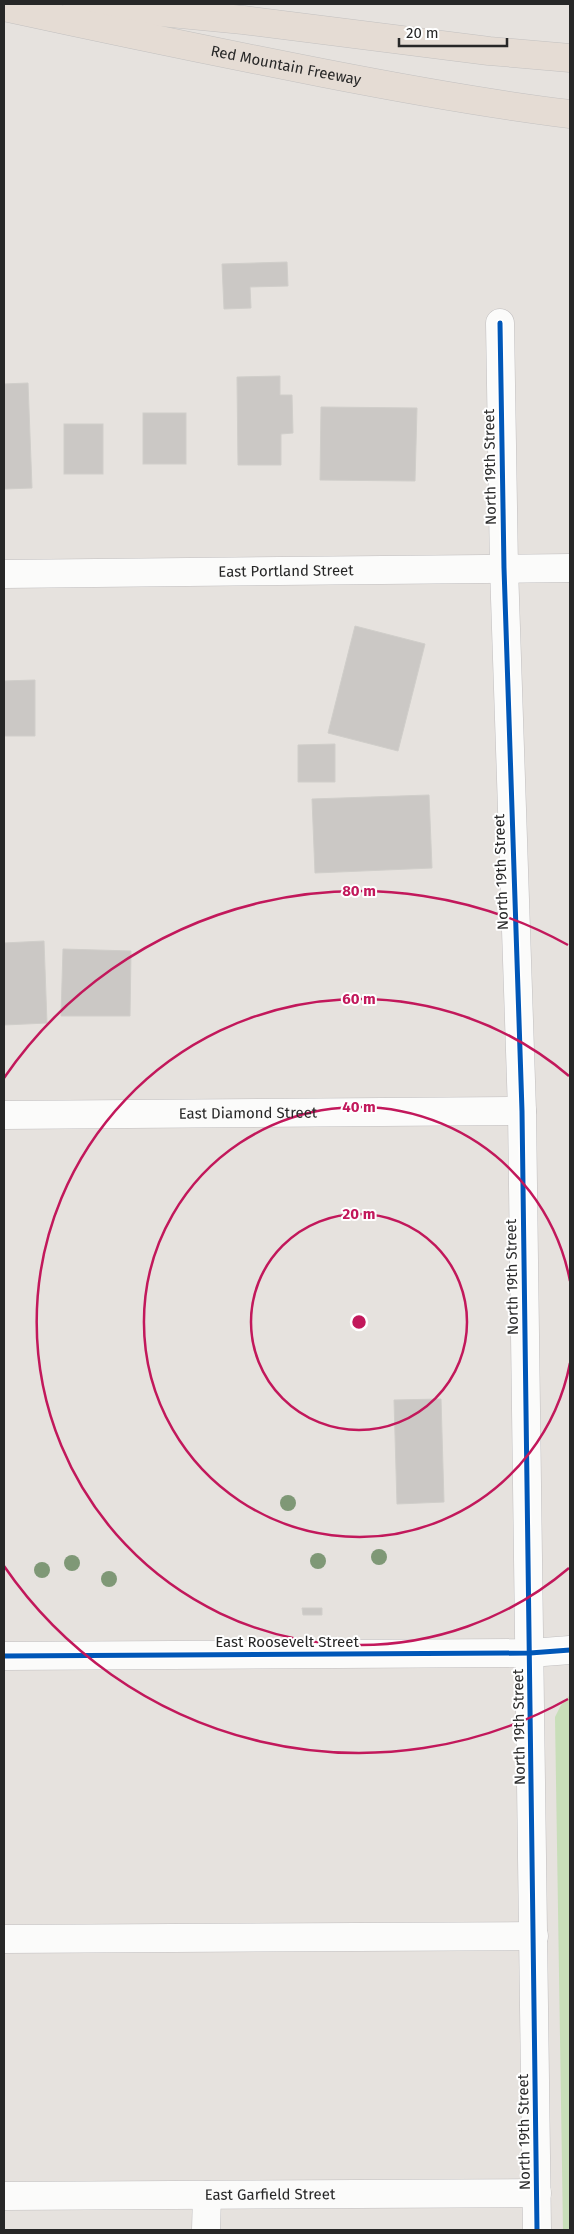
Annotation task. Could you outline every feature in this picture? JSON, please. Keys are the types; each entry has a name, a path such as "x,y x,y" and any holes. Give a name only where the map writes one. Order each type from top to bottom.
{"highway":[{"path":"77,4 243,20 489,51 570,58"},
{"name":"Red Mountain Freeway","path":"4,7 170,43 382,84 570,114"}],"street":[{"name":"North 19th Street","path":"500,324 504,568 522,1111 537,2230"},
{"name":"East Portland Street","path":"4,574 570,568"},
{"name":"East Diamond Street","path":"4,1115 522,1111"},
{"name":"East Roosevelt Street","path":"4,1656 530,1652 570,1650"},
{"path":"4,1940 534,1936"},
{"name":"East Garfield Street","path":"4,2196 537,2193"},
{"path":"206,2195 206,2230"}],"green space":[{"path":"570,1695 570,2230 563,2230 555,1717 561,1705"}],"building":[{"path":"287,262 288,286 250,287 251,308 224,309 222,264"},
{"path":"280,376 280,395 292,395 293,433 281,434 281,465 238,465 237,377"},
{"path":"28,383 32,488 4,489 4,384"},
{"path":"321,407 417,408 415,481 320,480"},
{"path":"143,413 186,413 186,464 143,464"},
{"path":"64,424 103,424 103,474 64,474"},
{"path":"355,626 425,644 398,751 328,733"},
{"path":"35,680 35,736 4,736 4,681"},
{"path":"335,744 335,782 298,782 298,745"},
{"path":"429,795 432,868 315,873 312,799"},
{"path":"44,941 47,1023 4,1025 4,943"},
{"path":"63,949 131,951 130,1016 61,1016"},
{"path":"441,1399 444,1502 397,1504 394,1400"},
{"path":"302,1608 322,1608 322,1615 303,1615"}],"cycle path":[{"path":"500,323 504,568 522,1111 537,2230"},
{"path":"4,1656 530,1653 570,1650"}]}
